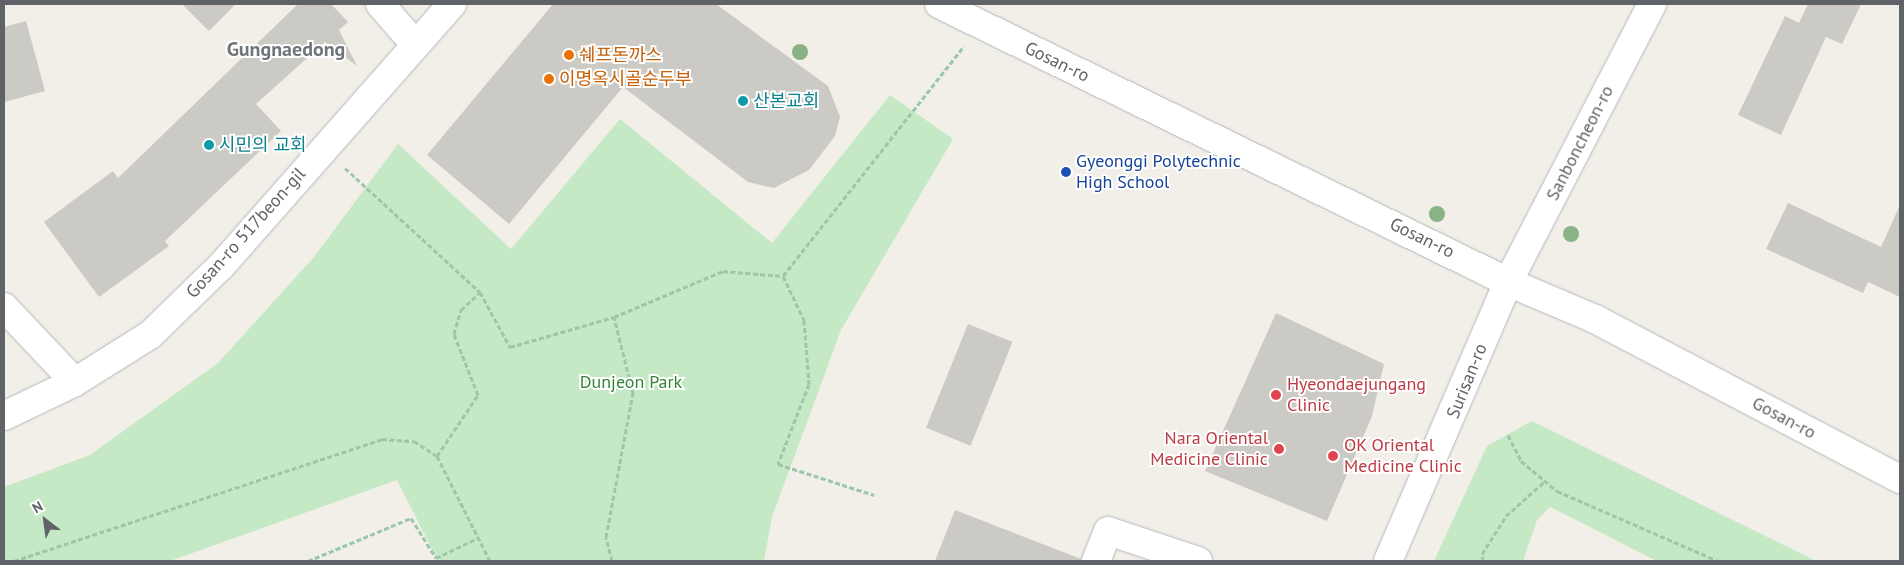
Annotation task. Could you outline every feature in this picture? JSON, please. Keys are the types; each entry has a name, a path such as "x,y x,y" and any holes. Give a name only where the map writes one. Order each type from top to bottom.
{"street":[{"path":"380,4 415,44"},
{"name":"Gosan-ro 517beon-gil","path":"4,416 75,382 150,335 222,265 323,148 452,4"},
{"name":"Gosan-ro","path":"939,4 1508,282 1595,319 1900,479"},
{"name":"Sanboncheon-ro","path":"1508,282 1652,4"},
{"name":"Surisan-ro","path":"1388,561 1508,282"},
{"path":"4,307 75,382"},
{"path":"1096,561 1108,531 1198,561"}],"path":[{"path":"783,276 980,25"},
{"path":"323,148 480,292 510,347 614,317 723,272 783,276"},
{"path":"783,276 804,320 809,384 778,464 874,495"},
{"path":"437,456 478,395 454,334 461,310 480,292"},
{"path":"612,561 606,537 633,394 614,317"},
{"path":"1508,435 1521,461 1557,491 1718,561"},
{"path":"14,561 382,439 414,441 437,456 490,561"},
{"path":"1482,561 1482,554 1506,516 1545,481"},
{"path":"308,561 411,518 436,558 478,538"}],"green space":[{"name":"Dunjeon Park","path":"890,95 953,139 841,330 772,517 764,561 438,561 397,480 170,561 4,561 4,487 90,455 218,363 314,257 398,144 511,249 620,119 772,243"},
{"path":"1532,421 1816,561 1657,561 1550,507 1537,520 1523,561 1434,561 1487,446"}],"building":[{"path":"182,4 236,4 209,31"},
{"path":"298,4 331,4 348,22 339,30 357,66 325,42 256,104 281,131 165,241 169,246 99,297 44,222 113,171 118,178"},
{"path":"553,4 716,4 828,86 840,117 835,136 809,170 774,188 748,182 623,87 509,224 427,155"},
{"path":"1808,4 1861,4 1842,44 1826,37 1781,135 1738,115 1785,16 1799,23"},
{"path":"26,21 45,91 4,102 4,27"},
{"path":"1788,203 1881,247 1900,205 1900,297 1868,282 1863,293 1766,249"},
{"path":"1276,313 1384,364 1372,416 1327,521 1205,471"},
{"path":"968,324 1013,342 971,446 926,428"},
{"path":"955,510 1081,559 1081,561 935,561"}],"place":[{"name":"쉐프돈까스","path":"569,55"},
{"name":"이명옥시골순두부","path":"549,79"},
{"name":"산본교회","path":"743,101"},
{"name":"시민의 교회","path":"209,145"},
{"name":"Gyeonggi Polytechnic High School","path":"1066,172"},
{"name":"Hyeondaejungang Clinic","path":"1276,395"},
{"name":"Nara Oriental Medicine Clinic","path":"1279,449"},
{"name":"OK Oriental Medicine Clinic","path":"1333,456"}],"district":[{"name":"Gungnaedong","path":"286,49"}]}
